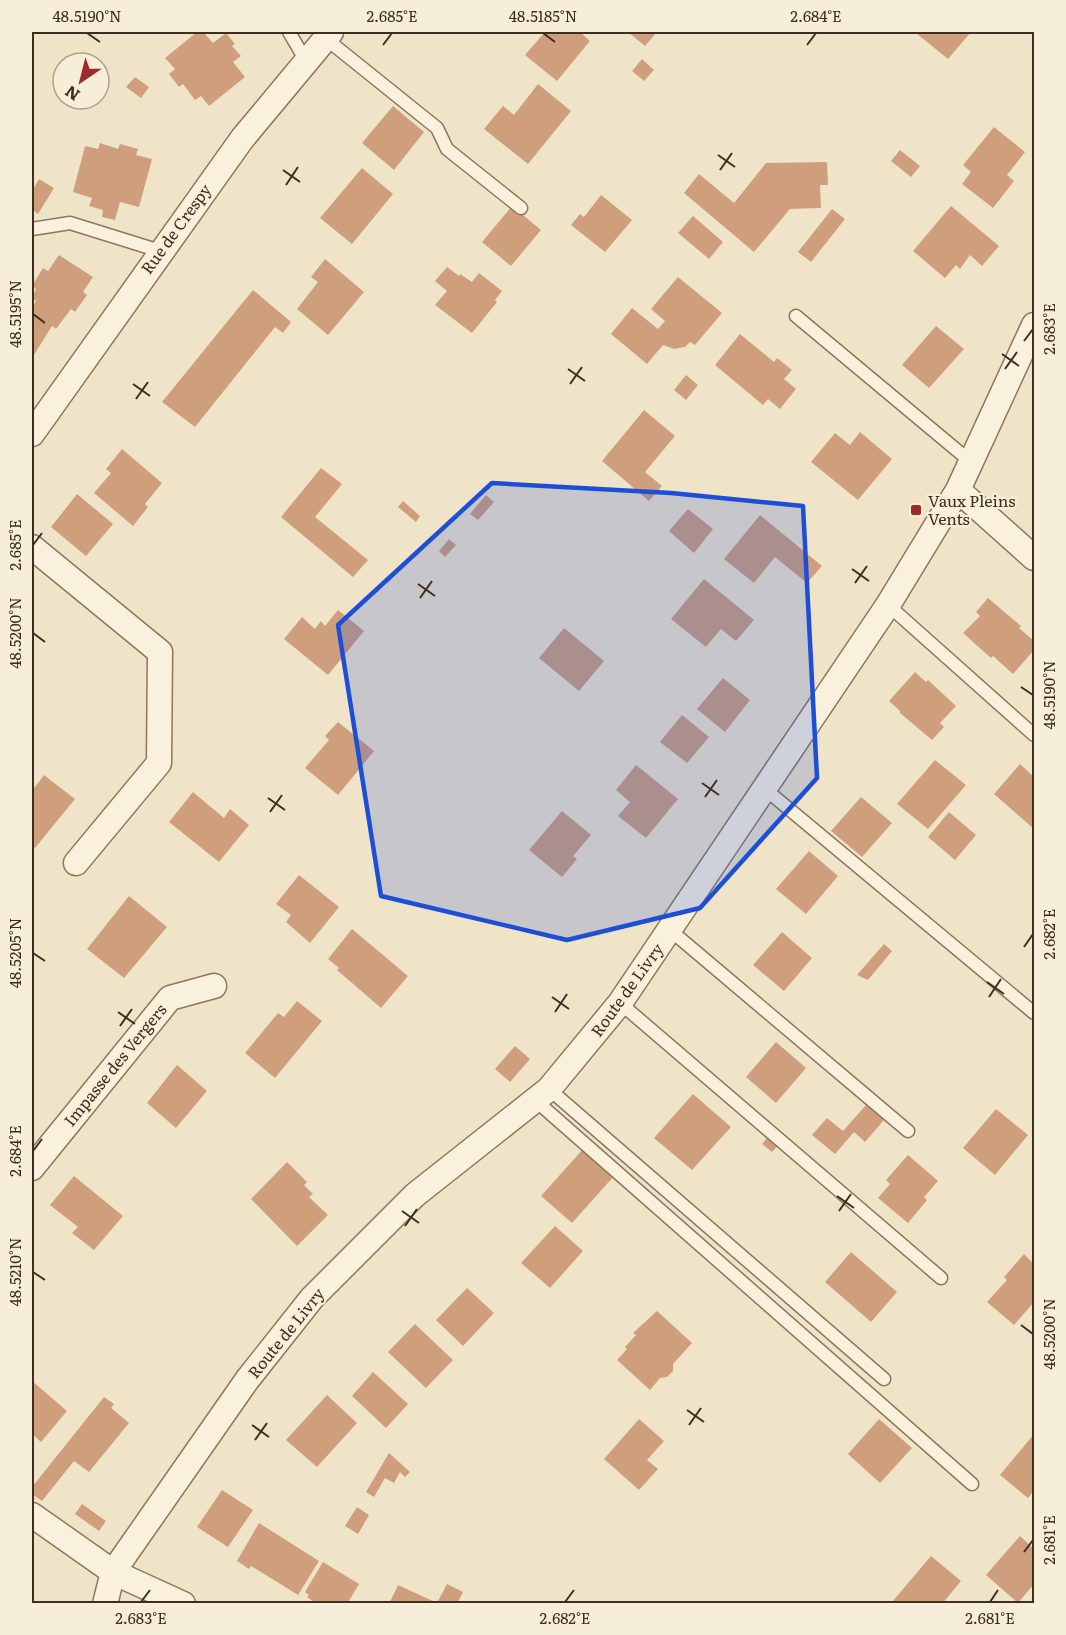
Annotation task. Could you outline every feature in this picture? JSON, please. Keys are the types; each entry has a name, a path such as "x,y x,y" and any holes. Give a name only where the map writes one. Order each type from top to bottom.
{"street":[{"name":"Rue de Crespy","path":"32,434 160,251 242,139 328,35"},
{"name":"Route de Livry","path":"113,1572 247,1380 312,1298 415,1195 542,1095 620,1003 888,605 958,490 1035,325"},
{"path":"958,490 1035,558"},
{"path":"32,547 160,652 159,763 76,863"},
{"name":"Impasse des Vergers","path":"32,1168 170,998 214,986"},
{"path":"32,1515 113,1572 183,1604"},
{"path":"105,1604 113,1572"}],"lane":[{"path":"289,32 306,61"},
{"path":"328,35 437,128 447,149 521,208"},
{"path":"32,229 70,223 160,251"},
{"path":"796,316 971,462"},
{"path":"888,605 1035,735"},
{"path":"765,789 1035,1013"},
{"path":"670,930 908,1131"},
{"path":"620,1003 941,1278"},
{"path":"542,1095 884,1379"},
{"path":"542,1095 972,1484"}],"highlighted area":[{"path":"492,483 671,493 803,506 817,778 700,908 567,940 381,896 338,625"}],"building":[{"path":"197,32 203,32 213,43 226,33 235,44 232,46 241,56 233,62 245,77 209,106 201,96 195,100 183,84 179,87 169,74 175,69 165,58"},
{"path":"545,32 580,32 590,41 557,81 525,55"},
{"path":"628,32 657,32 645,46"},
{"path":"917,32 971,32 948,59"},
{"path":"642,59 654,70 644,81 632,71"},
{"path":"135,77 149,87 141,98 126,87"},
{"path":"538,84 571,111 528,164 484,129 503,106 514,115"},
{"path":"393,106 424,132 394,170 362,143"},
{"path":"994,127 1025,152 1007,175 1014,181 993,208 962,184 971,172 963,165"},
{"path":"100,143 118,149 120,144 138,149 136,155 152,159 139,207 120,202 115,220 102,217 103,210 89,206 92,198 73,192 85,146 98,149"},
{"path":"900,150 920,166 911,177 891,161"},
{"path":"827,162 828,185 820,185 821,208 790,209 754,252 684,193 699,174 734,203 766,163"},
{"path":"362,168 393,194 352,244 320,218"},
{"path":"39,179 54,188 38,214 32,209 32,191"},
{"path":"601,195 632,220 605,252 571,225 580,214 584,217"},
{"path":"512,206 541,230 511,266 482,242"},
{"path":"951,206 999,246 982,266 970,255 960,269 956,265 945,278 913,251"},
{"path":"832,209 845,219 811,262 798,252"},
{"path":"693,216 723,242 709,259 678,233"},
{"path":"59,255 93,277 83,292 87,295 75,312 71,309 56,329 52,326 32,358 32,308 36,301 32,298 36,289 32,286 43,268 48,271"},
{"path":"325,259 364,292 328,335 297,309 318,282 311,277"},
{"path":"447,267 472,282 479,273 502,291 495,300 497,302 472,333 435,305 447,291 435,281"},
{"path":"678,277 722,313 695,345 690,342 685,347 674,349 663,345 647,364 611,334 632,308 658,329 665,321 651,309"},
{"path":"253,290 291,322 283,333 275,327 195,427 162,402"},
{"path":"936,326 964,349 929,388 902,365"},
{"path":"740,334 774,362 777,358 792,370 784,379 796,389 780,409 768,399 763,405 715,365"},
{"path":"686,375 698,385 686,400 674,390"},
{"path":"644,410 675,436 645,472 662,486 649,501 602,461"},
{"path":"860,432 892,459 858,500 811,462 835,433 850,445"},
{"path":"122,449 162,483 145,504 148,507 133,526 94,493 111,473 106,469"},
{"path":"321,468 342,484 315,517 368,560 353,577 281,517"},
{"path":"77,494 113,524 86,556 51,527"},
{"path":"486,495 494,502 478,520 470,514"},
{"path":"403,501 420,516 416,522 398,507"},
{"path":"688,509 713,529 694,553 669,531"},
{"path":"760,515 822,566 807,583 775,557 754,583 724,559"},
{"path":"449,539 456,545 445,557 439,551"},
{"path":"704,579 754,620 736,641 721,629 706,647 671,619"},
{"path":"988,598 1021,626 1019,628 1034,641 1034,650 1013,674 963,633 980,616 976,612"},
{"path":"338,610 364,631 328,675 284,639 302,617 315,629 321,621 325,626"},
{"path":"564,628 604,661 579,691 539,658"},
{"path":"915,672 926,682 928,680 956,706 940,723 944,727 932,740 889,701"},
{"path":"723,678 750,700 725,732 697,709"},
{"path":"682,715 709,737 687,763 660,742"},
{"path":"338,722 374,751 338,795 305,768 329,740 325,736"},
{"path":"935,760 966,785 928,829 897,804"},
{"path":"1020,764 1034,777 1034,829 994,794"},
{"path":"636,765 678,799 646,838 618,816 630,802 616,790"},
{"path":"44,775 75,799 35,848 32,845 32,791"},
{"path":"193,792 224,818 230,809 249,825 219,862 169,822"},
{"path":"861,797 892,823 862,857 831,831"},
{"path":"562,811 591,835 573,856 577,859 562,877 529,850"},
{"path":"949,812 976,835 955,860 928,837"},
{"path":"809,851 838,876 806,914 776,889"},
{"path":"299,875 339,907 310,943 286,922 291,915 276,904"},
{"path":"129,896 167,927 124,978 87,949"},
{"path":"352,929 408,976 381,1008 337,970 339,968 328,959"},
{"path":"782,932 812,958 784,991 753,965"},
{"path":"884,944 892,951 868,980 857,975"},
{"path":"297,1001 322,1021 275,1078 245,1053 278,1013 284,1017"},
{"path":"776,1042 806,1068 776,1103 746,1077"},
{"path":"515,1046 530,1059 510,1082 495,1069"},
{"path":"177,1065 207,1091 176,1128 147,1103"},
{"path":"693,1094 731,1127 692,1170 654,1138"},
{"path":"866,1105 884,1120 865,1142 854,1132 835,1154 812,1135 827,1118 843,1131"},
{"path":"996,1109 1028,1135 995,1175 963,1148"},
{"path":"770,1134 781,1142 772,1152 762,1144"},
{"path":"584,1148 615,1175 572,1223 541,1196"},
{"path":"908,1155 938,1181 924,1197 927,1200 908,1223 878,1198 890,1184 886,1180"},
{"path":"287,1162 307,1182 304,1185 313,1194 309,1197 328,1215 297,1246 251,1199"},
{"path":"74,1176 123,1216 94,1250 72,1233 78,1227 50,1205"},
{"path":"555,1226 583,1251 550,1288 521,1263"},
{"path":"851,1252 897,1292 871,1322 825,1282"},
{"path":"1024,1254 1034,1264 1034,1302 1014,1325 987,1302 1007,1280 1004,1277"},
{"path":"467,1288 494,1313 463,1346 436,1320"},
{"path":"657,1311 692,1343 673,1364 673,1371 667,1377 660,1378 650,1390 617,1360 636,1335 633,1333"},
{"path":"415,1324 453,1360 426,1388 388,1352"},
{"path":"373,1372 408,1404 386,1428 352,1396"},
{"path":"32,1381 67,1411 41,1442 32,1434"},
{"path":"327,1395 357,1423 317,1467 286,1440"},
{"path":"104,1397 114,1404 111,1408 129,1423 89,1472 74,1461 42,1501 32,1494 32,1487"},
{"path":"639,1419 664,1441 647,1460 658,1469 639,1490 604,1459"},
{"path":"879,1419 912,1448 880,1483 848,1454"},
{"path":"1034,1434 1034,1490 1028,1498 1000,1475"},
{"path":"389,1453 410,1472 405,1477 400,1472 394,1483 385,1478 374,1497 366,1492"},
{"path":"222,1490 253,1510 228,1547 197,1527"},
{"path":"82,1504 106,1521 99,1531 75,1514"},
{"path":"357,1507 369,1515 358,1534 345,1526"},
{"path":"259,1523 319,1561 298,1595 251,1566 249,1569 237,1561"},
{"path":"1020,1536 1034,1549 1034,1584 1018,1603 986,1575"},
{"path":"931,1556 961,1581 942,1604 892,1602"},
{"path":"323,1562 359,1584 347,1604 317,1604 307,1597 309,1595 305,1592"},
{"path":"447,1584 463,1592 457,1604 389,1604 398,1585 437,1603"}],"place":[{"name":"Vaux Pleins Vents","path":"916,510"}]}
